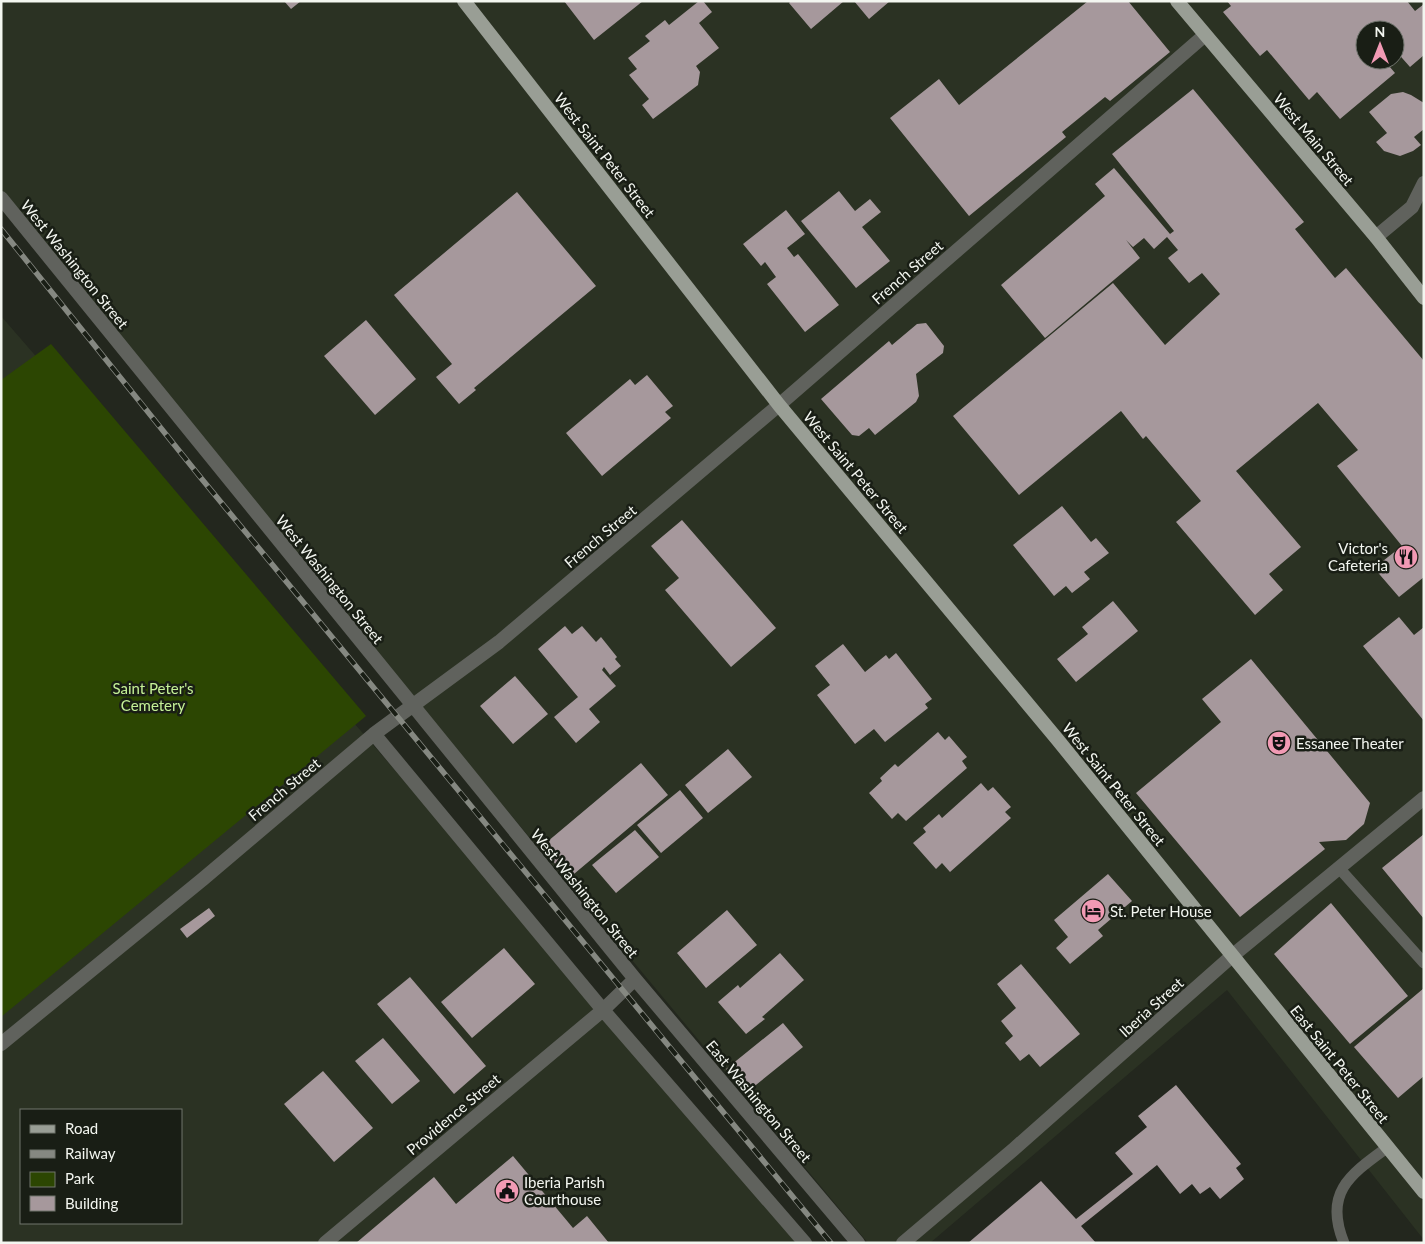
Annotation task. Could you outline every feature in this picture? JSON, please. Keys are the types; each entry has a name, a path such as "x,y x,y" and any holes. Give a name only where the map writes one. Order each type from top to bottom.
{"main road":[{"name":"West Saint Peter Street","path":"464,1 780,405 1057,739 1232,956"},
{"name":"West Main Street","path":"1177,1 1376,237 1424,298"},
{"name":"East Saint Peter Street","path":"1232,956 1424,1192"}],"street":[{"name":"French Street","path":"1,1044 203,879 374,734 499,642 780,405 1205,35"},
{"path":"1376,237 1412,206 1424,183"},
{"name":"West Washington Street","path":"1,198 635,979"},
{"path":"374,734 603,1010 804,1243"},
{"name":"Iberia Street","path":"903,1243 1014,1150 1232,956 1424,798"},
{"name":"Providence Street","path":"325,1243 603,1010 635,979"},
{"name":"East Washington Street","path":"635,979 858,1243"}],"lane":[{"path":"1339,868 1424,963"},
{"path":"1344,1243 1339,1232 1337,1212 1340,1189 1354,1172 1388,1147"}],"shaded area":[{"path":"1,1 1424,1 1424,1240 1227,990 930,1243 868,1243 1,204"},
{"path":"1,316 805,1243 1,1243"}],"green space":[{"name":"Saint Peter's Cemetery","path":"51,344 366,716 1,1017 1,380"}],"building":[{"path":"284,1 301,1 291,9"},
{"path":"564,1 643,1 594,40"},
{"path":"699,1 703,1 712,12 699,23 719,48 696,66 700,72 698,85 653,119 642,105 649,99 629,75 637,69 628,58 650,41 645,36 665,20 669,25"},
{"path":"791,1 844,1 811,29 789,3"},
{"path":"854,1 890,1 869,19"},
{"path":"1088,1 1128,1 1170,52 1110,101 1105,97 1062,132 1066,137 969,216 890,118 939,79 959,105"},
{"path":"1227,1 1407,1 1415,11 1424,4 1424,55 1410,67 1405,61 1405,20 1355,20 1355,70 1392,70 1395,73 1340,119 1317,92 1309,100 1267,50 1260,56 1223,12 1231,6"},
{"path":"1193,89 1304,222 1295,229 1335,278 1346,268 1424,361 1424,577 1399,597 1374,568 1402,546 1337,466 1358,450 1318,403 1236,471 1301,547 1269,574 1283,590 1255,615 1176,522 1201,501 1146,436 1143,439 1121,411 1019,495 953,416 1113,283 1165,345 1220,294 1202,273 1189,283 1168,258 1178,250 1167,237 1154,249 1144,238 1133,247 1126,240 1140,258 1045,338 1001,285 1105,196 1095,184 1114,168 1170,234 1174,231 1112,154"},
{"path":"1403,92 1424,103 1424,129 1414,137 1421,145 1413,151 1400,156 1384,151 1376,142 1387,133 1369,112 1391,94"},
{"path":"839,191 855,211 870,199 881,212 862,227 890,261 856,288 801,221"},
{"path":"517,192 596,286 474,388 476,390 459,404 436,377 452,364 394,295"},
{"path":"786,210 805,234 787,248 794,257 798,254 839,305 805,332 767,284 776,277 765,262 761,266 743,244"},
{"path":"366,320 416,379 375,415 324,356"},
{"path":"926,323 944,346 943,353 916,374 919,396 916,402 875,435 869,428 859,436 852,435 821,399 889,341 892,345 917,324"},
{"path":"647,375 673,406 665,412 671,418 602,476 566,433 630,379 635,385"},
{"path":"1062,506 1091,542 1096,538 1109,553 1084,572 1090,579 1072,593 1066,586 1054,596 1013,545"},
{"path":"682,520 776,628 731,667 665,590 679,578 651,546"},
{"path":"1113,601 1138,631 1076,682 1057,659 1088,634 1082,627"},
{"path":"1399,617 1414,635 1424,627 1424,721 1363,646"},
{"path":"565,626 572,634 582,626 596,642 601,637 617,657 615,659 621,666 610,675 604,667 602,670 616,686 589,709 600,722 576,743 554,717 578,697 538,649"},
{"path":"843,644 865,672 886,655 889,659 896,653 932,699 925,704 928,708 885,742 874,729 855,744 817,695 830,685 815,666"},
{"path":"1251,659 1370,803 1364,824 1346,840 1319,842 1325,849 1240,917 1136,793 1221,722 1202,699"},
{"path":"515,676 548,714 513,744 480,706"},
{"path":"938,732 945,740 949,736 967,757 962,761 967,768 906,821 898,813 892,819 869,793 882,781 880,778 895,764 898,767"},
{"path":"728,749 752,777 708,813 685,785"},
{"path":"641,763 668,795 568,879 541,847"},
{"path":"981,783 988,791 993,787 1011,807 1005,812 1011,818 950,872 942,863 936,869 913,843 926,832 923,828 939,814 942,818"},
{"path":"680,790 703,818 661,853 637,825"},
{"path":"635,830 659,857 616,893 592,865"},
{"path":"1424,834 1424,919 1382,868"},
{"name":"St. Peter House","path":"1108,874 1132,901 1098,930 1103,936 1070,964 1056,948 1068,937 1054,920"},
{"path":"1331,903 1408,996 1350,1044 1274,954"},
{"path":"209,908 215,916 187,938 180,929"},
{"path":"727,910 757,945 706,988 677,953"},
{"path":"504,948 535,984 472,1038 441,1002"},
{"path":"780,953 804,980 762,1017 765,1019 746,1034 718,1002 738,985 740,988"},
{"path":"1021,964 1080,1034 1040,1067 1029,1054 1020,1061 1005,1043 1013,1036 1001,1021 1016,1008 997,984"},
{"path":"410,977 486,1066 454,1094 377,1004"},
{"path":"1424,988 1424,1076 1398,1098 1354,1047"},
{"path":"783,1023 803,1047 746,1093 726,1069"},
{"path":"383,1038 420,1081 392,1104 355,1061"},
{"path":"323,1071 373,1128 334,1162 284,1104"},
{"path":"1176,1085 1241,1164 1236,1168 1244,1179 1220,1199 1210,1187 1200,1194 1192,1184 1180,1194 1157,1165 1081,1226 1096,1243 968,1243 1041,1181 1076,1219 1133,1174 1115,1153 1147,1127 1138,1116"},
{"name":"Iberia Parish Courthouse","path":"513,1156 573,1228 587,1216 609,1243 356,1243 434,1177 456,1204"}],"railway":[{"path":"1,229 201,478 831,1243"}],"place":[{"name":"Victor's Cafeteria","path":"1406,557"},
{"name":"Essanee Theater","path":"1279,743"},
{"name":"St. Peter House","path":"1093,911"},
{"name":"Iberia Parish Courthouse","path":"507,1191"}]}
